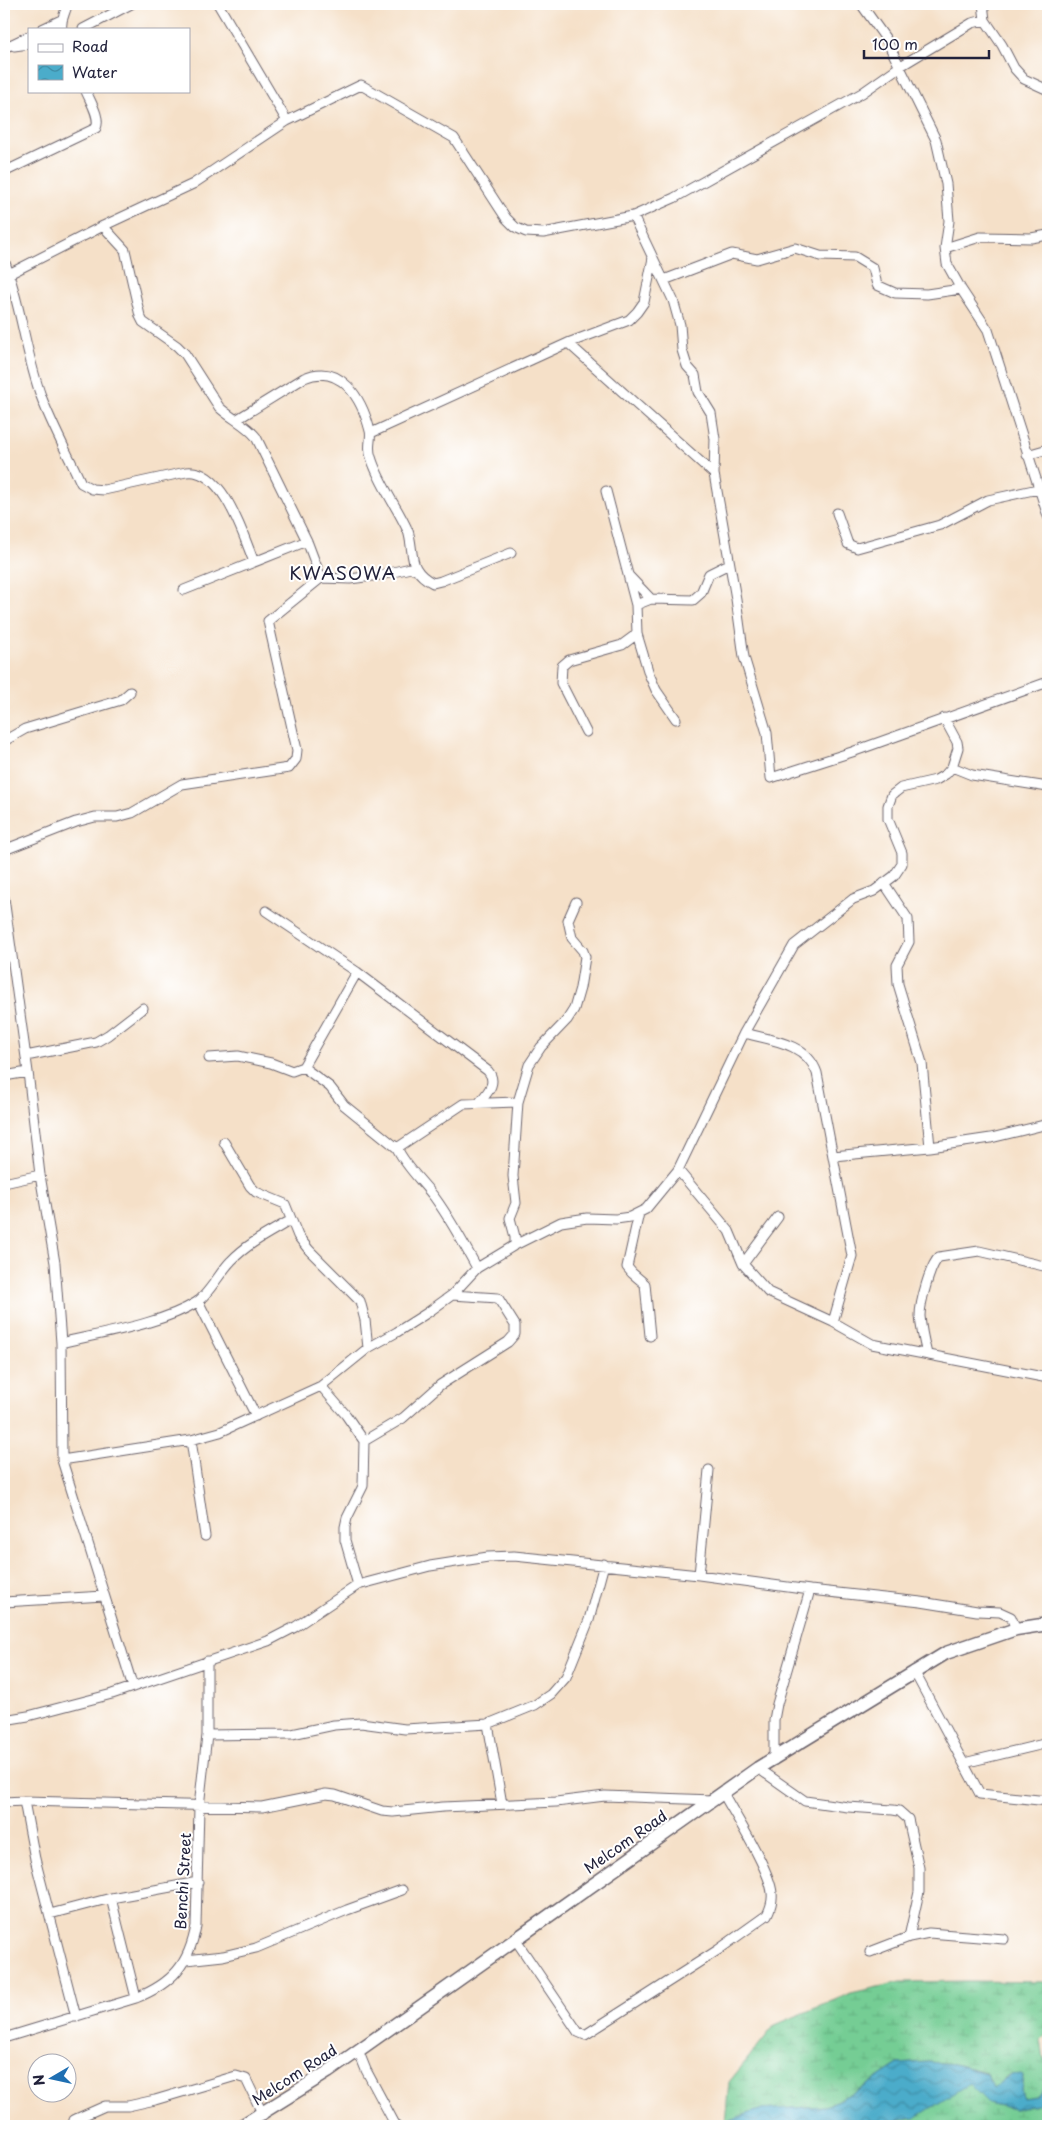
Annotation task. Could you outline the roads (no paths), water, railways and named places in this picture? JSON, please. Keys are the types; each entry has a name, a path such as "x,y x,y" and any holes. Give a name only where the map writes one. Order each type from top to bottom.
{"main road":[{"name":"Melcom Road","path":"241,2126 263,2115 328,2072 758,1768 774,1760 914,1671 946,1653 1016,1630 1048,1624"}],"street":[{"path":"46,28 61,24 67,4"},
{"path":"85,28 131,4"},
{"path":"218,4 287,121"},
{"path":"861,4 886,40 936,140 946,184 949,221 945,248 947,264 988,330 1027,456 1048,516"},
{"path":"982,4 985,20 1002,45 1014,68 1024,79 1048,90"},
{"path":"9,274 103,226 193,184 287,121 361,85 440,128 454,138 506,218 515,227 526,232 543,233 633,216 674,198 862,93 899,67 972,23 985,20"},
{"path":"5,47 28,36"},
{"path":"5,47 28,44"},
{"path":"4,172 96,128 98,124 97,118 86,92"},
{"path":"633,216 673,300 680,325 682,350 688,366 695,374 698,392 711,413 715,439 714,474 744,657 767,733 771,778 852,752 1048,682"},
{"path":"103,226 125,250 143,322 177,346 219,407 252,431 256,437 307,540 321,578"},
{"path":"945,248 980,237 1031,238 1048,235"},
{"path":"664,280 732,254 757,259 795,248 820,256 855,257 873,268 878,284 895,293 927,294 961,289"},
{"path":"371,433 568,343 629,320 644,302 653,258"},
{"path":"4,260 41,396 81,483 92,489 104,490 186,472 198,472 213,482 225,494 254,562"},
{"path":"568,343 714,474"},
{"path":"236,420 313,374 323,374 345,384 354,392 371,433 368,442 370,456 389,498 409,534 415,567 427,580 433,583 511,552"},
{"path":"1027,456 1048,449"},
{"path":"837,513 848,544 857,548 940,525 988,500 1038,489"},
{"path":"606,491 636,605 637,634 649,674 656,690 676,719"},
{"path":"184,590 307,540"},
{"path":"636,605 651,599 694,600 701,593 709,574 729,564"},
{"path":"4,850 76,822 95,817 117,817 132,814 182,784 289,768 296,759 297,750 268,621 321,578 350,579 380,575 415,567"},
{"path":"628,574 651,599"},
{"path":"586,732 561,684 562,666 569,660 622,645 637,634"},
{"path":"4,741 25,729 121,700 130,692"},
{"path":"62,1460 192,1440 220,1432 321,1386 368,1348 397,1332 452,1295 477,1268 515,1245 561,1222 587,1218 616,1219 640,1214 646,1209 678,1170 744,1033 794,945 853,899 874,891 894,876 902,864 902,853 888,819 888,806 892,795 901,788 936,780 946,774 952,767 958,748 957,742 944,718"},
{"path":"952,767 972,775 1048,787"},
{"path":"884,883 908,919 909,942 897,965 898,984 922,1063 930,1147"},
{"path":"4,898 5,922 26,1056 40,1174 54,1263 61,1343 62,1460 133,1687"},
{"path":"515,1245 515,1236 510,1218 516,1203 513,1176 518,1102 529,1065 541,1047 567,1020 574,1009 580,988 585,957 583,951 572,938 568,920 576,902"},
{"path":"266,911 357,972 488,1071 492,1076 492,1087 479,1103"},
{"path":"209,1058 238,1056 271,1063 292,1071 303,1067 357,972"},
{"path":"26,1056 96,1042 143,1008"},
{"path":"744,1033 786,1044 800,1050 814,1064 852,1256 833,1322"},
{"path":"303,1067 330,1087 344,1105 397,1148 401,1157 435,1198 463,1241 477,1268"},
{"path":"4,1076 28,1072"},
{"path":"397,1148 463,1104 518,1102"},
{"path":"833,1156 930,1147 991,1138 1048,1124"},
{"path":"224,1142 250,1186 256,1192 285,1204 298,1236 309,1250 360,1301 365,1320 368,1348"},
{"path":"678,1170 729,1231 744,1264 768,1292 833,1322 872,1344 1048,1378"},
{"path":"4,1183 40,1174"},
{"path":"640,1214 628,1267 632,1274 645,1284 650,1336"},
{"path":"744,1264 778,1217"},
{"path":"61,1343 166,1316 198,1301 232,1260 254,1242 291,1220"},
{"path":"927,1354 920,1320 920,1308 933,1265 939,1257 979,1251 1048,1267"},
{"path":"364,1441 403,1418 440,1385 508,1342 515,1334 515,1325 498,1298 452,1295"},
{"path":"198,1301 256,1416"},
{"path":"321,1386 346,1415 364,1441 363,1486 347,1518 345,1527 345,1540 358,1584"},
{"path":"192,1440 205,1536"},
{"path":"699,1575 709,1470"},
{"path":"4,1720 84,1702 133,1687 275,1637 295,1627 358,1584 430,1566 488,1557 514,1556 604,1564 921,1602 977,1611 1000,1612 1012,1618 1016,1630"},
{"path":"207,1735 292,1734 334,1725 361,1723 404,1729 488,1724 544,1700 566,1677 588,1620 604,1564"},
{"path":"774,1760 774,1720 777,1704 810,1590"},
{"path":"4,1602 104,1596"},
{"name":"Benchi Street","path":"4,2038 136,1998 162,1986 186,1960 196,1926 199,1807 207,1735 207,1661"},
{"path":"914,1671 980,1794 1048,1801"},
{"path":"488,1724 502,1804"},
{"path":"964,1763 1048,1743"},
{"path":"758,1768 805,1801 899,1811 908,1819 917,1852 920,1880 909,1937"},
{"path":"4,1802 267,1807 326,1794 335,1795 382,1811 393,1812 443,1807 556,1802 605,1796 717,1796 767,1875 772,1893 772,1906 767,1915 718,1950 585,2035 578,2032 516,1938"},
{"path":"24,1801 35,1859 76,2017"},
{"path":"50,1914 111,1898 198,1882"},
{"path":"186,1960 222,1956 256,1948 347,1910 402,1890"},
{"path":"111,1898 136,1998"},
{"path":"870,1952 909,1937 929,1933 1004,1939"},
{"path":"358,2050 366,2070 396,2126"},
{"path":"73,2126 74,2120 105,2106 128,2106 146,2102 236,2076 246,2079 263,2115"}],"water":[{"path":"928,2062 953,2064 987,2073 992,2089 1010,2076 1023,2076 1021,2089 1023,2098 1036,2096 1048,2085 1048,2096 1037,2105 1015,2109 988,2103 969,2084 915,2118 863,2126 724,2126 725,2122 759,2110 826,2106 860,2089 898,2064"}],"district":[{"name":"KWASOWA","path":"343,572"}]}
